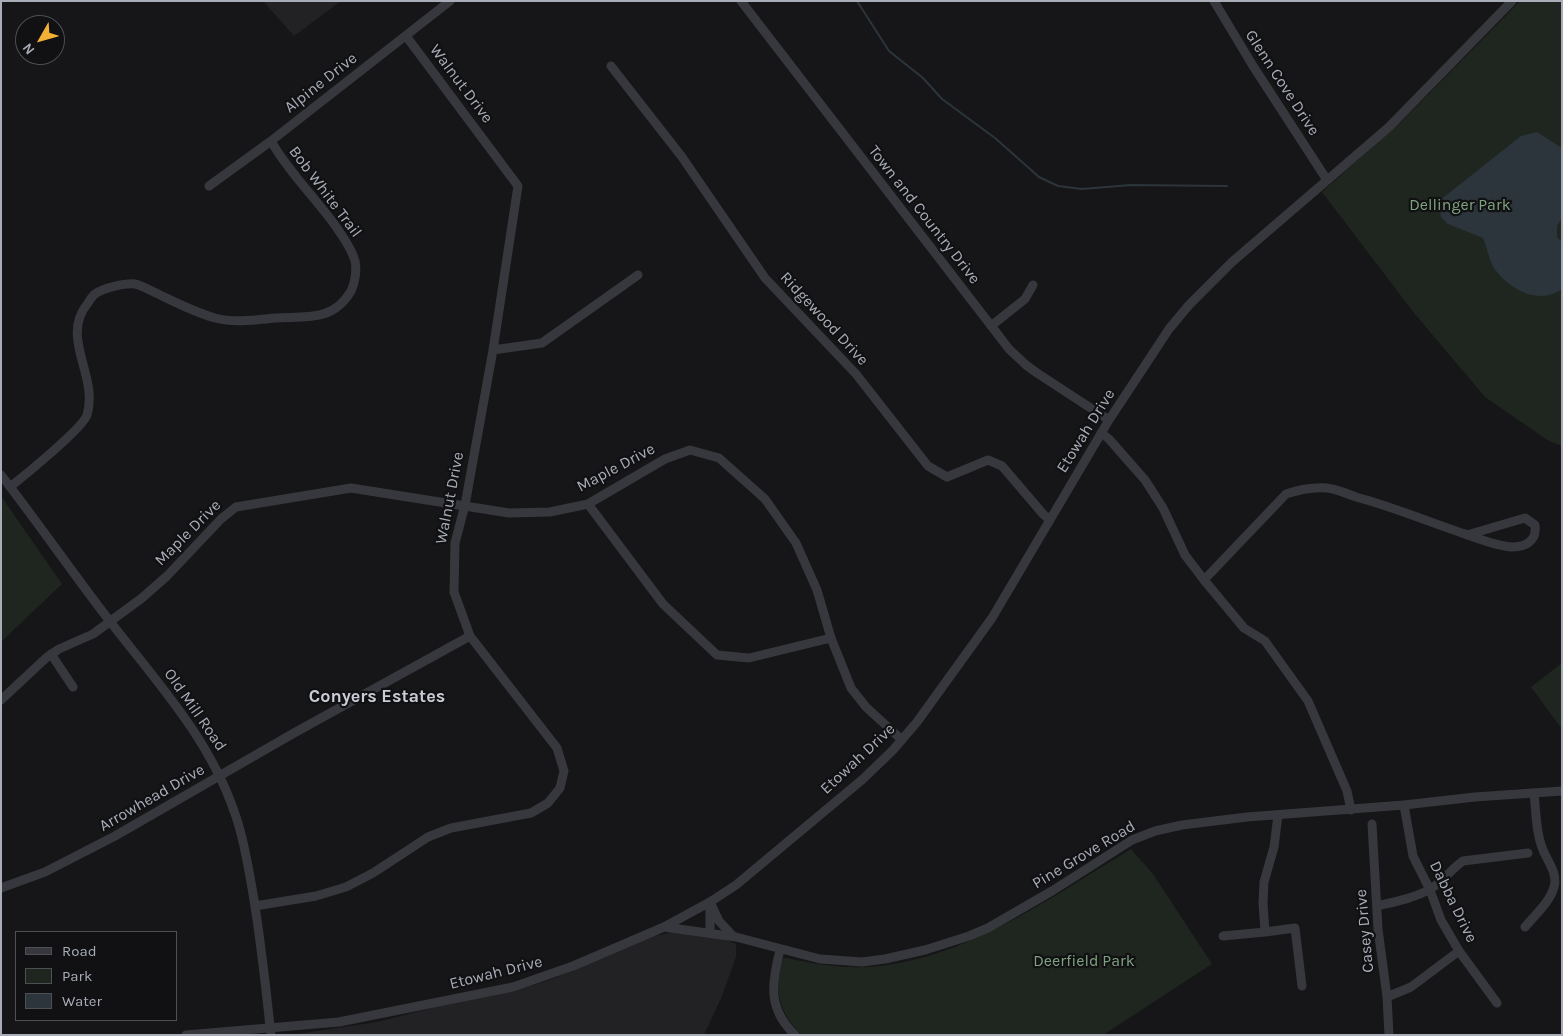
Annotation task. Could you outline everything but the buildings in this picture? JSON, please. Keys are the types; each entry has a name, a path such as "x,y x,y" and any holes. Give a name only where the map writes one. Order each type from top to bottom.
{"street":[{"name":"Alpine Drive","path":"210,186 450,1"},
{"name":"Town and Country Drive","path":"741,1 1009,349 1026,366 1109,420"},
{"name":"Glenn Cove Drive","path":"1214,1 1248,59 1327,180"},
{"name":"Etowah Drive","path":"186,1035 271,1032 362,1018 513,987 573,966 664,927 710,902 736,885 863,779 902,740 932,703 987,625 1109,420 1169,329 1192,301 1232,262 1396,120 1512,1"},
{"name":"Walnut Drive","path":"255,906 316,896 346,887 373,873 428,837 451,828 531,814 548,804 560,788 564,771 557,748 470,636 454,592 455,543 465,505 493,350 518,186 406,36"},
{"name":"Ridgewood Drive","path":"611,66 682,157 765,278 856,374 928,466 947,477 988,460 1002,466 1043,514 1050,519"},
{"name":"Bob White Trail","path":"10,487 72,433 86,417 90,386 77,340 77,327 81,310 95,294 115,286 136,284 195,311 216,318 237,321 285,318 306,319 331,312 345,302 353,287 356,270 355,261 348,245 326,213 279,156 270,141"},
{"path":"493,350 542,343 638,276"},
{"path":"991,326 1025,299 1033,285"},
{"path":"1101,433 1109,439 1144,480 1163,508 1185,555 1204,580 1244,628 1265,641 1308,701 1347,791 1351,810"},
{"name":"Maple Drive","path":"1,700 51,654 86,638 122,615 157,586 220,519 236,507 351,488 509,513 550,512 588,504 665,459 690,450 719,458 764,499 796,543 817,590 844,674 855,694 902,740"},
{"name":"Old Mill Road","path":"1,475 110,622 187,721 202,743 220,776 235,812 243,840 255,906 271,1032"},
{"path":"1204,580 1286,494 1295,491 1327,488 1378,503 1467,535 1511,547 1527,544 1534,539 1536,533 1535,525 1525,518 1467,535"},
{"path":"588,504 663,604 717,655 749,658 831,638"},
{"name":"Arrowhead Drive","path":"1,888 45,872 115,836 294,733 470,636"},
{"path":"51,654 73,687"},
{"name":"Pine Grove Road","path":"664,927 736,937 820,959 862,962 885,959 925,950 988,928 1052,891 1132,840 1155,831 1182,825 1278,815 1404,806 1475,797 1562,791"},
{"path":"1525,927 1551,895 1555,885 1555,877 1543,849 1536,818 1534,793"},
{"name":"Dabba Drive","path":"1404,806 1413,856 1430,890 1441,920 1459,951 1497,1003"},
{"path":"1265,932 1264,882 1274,847 1278,815"},
{"name":"Casey Drive","path":"1372,824 1378,930 1387,997 1389,1035"},
{"path":"1377,906 1396,902 1430,890 1455,867 1464,862 1528,853"},
{"path":"710,902 710,933"},
{"path":"710,902 722,925 736,937"},
{"path":"1223,936 1295,928 1302,986"},
{"path":"780,950 773,983 774,1002 780,1017 795,1035"},
{"path":"1387,997 1411,987 1459,951"}],"shaded area":[{"path":"263,1 341,1 294,36"},
{"path":"674,932 721,938 736,944 736,957 722,996 704,1035 290,1035 377,1022 432,1008 515,991 555,978 635,943 654,936"}],"green space":[{"name":"Dellinger Park","path":"1520,1 1562,1 1562,446 1549,441 1485,397 1414,313 1322,192 1402,121"},
{"path":"1,496 62,584 1,642"},
{"path":"1562,663 1562,729 1531,687"},
{"name":"Deerfield Park","path":"1131,849 1153,874 1212,964 1103,1035 802,1035 783,1009 780,1000 779,981 783,959 847,967 886,965 923,957 960,945 996,929 1065,890"}],"water":[{"path":"1537,132 1562,148 1562,218 1557,226 1557,237 1562,242 1562,289 1553,294 1543,296 1525,293 1500,276 1494,268 1483,238 1448,224 1441,217 1439,201 1521,136"}],"waterway":[{"path":"857,1 889,51 923,78 942,99 995,138 1039,177 1058,186 1082,189 1131,185 1227,186"}],"district":[{"name":"Conyers Estates","path":"377,697"}]}
